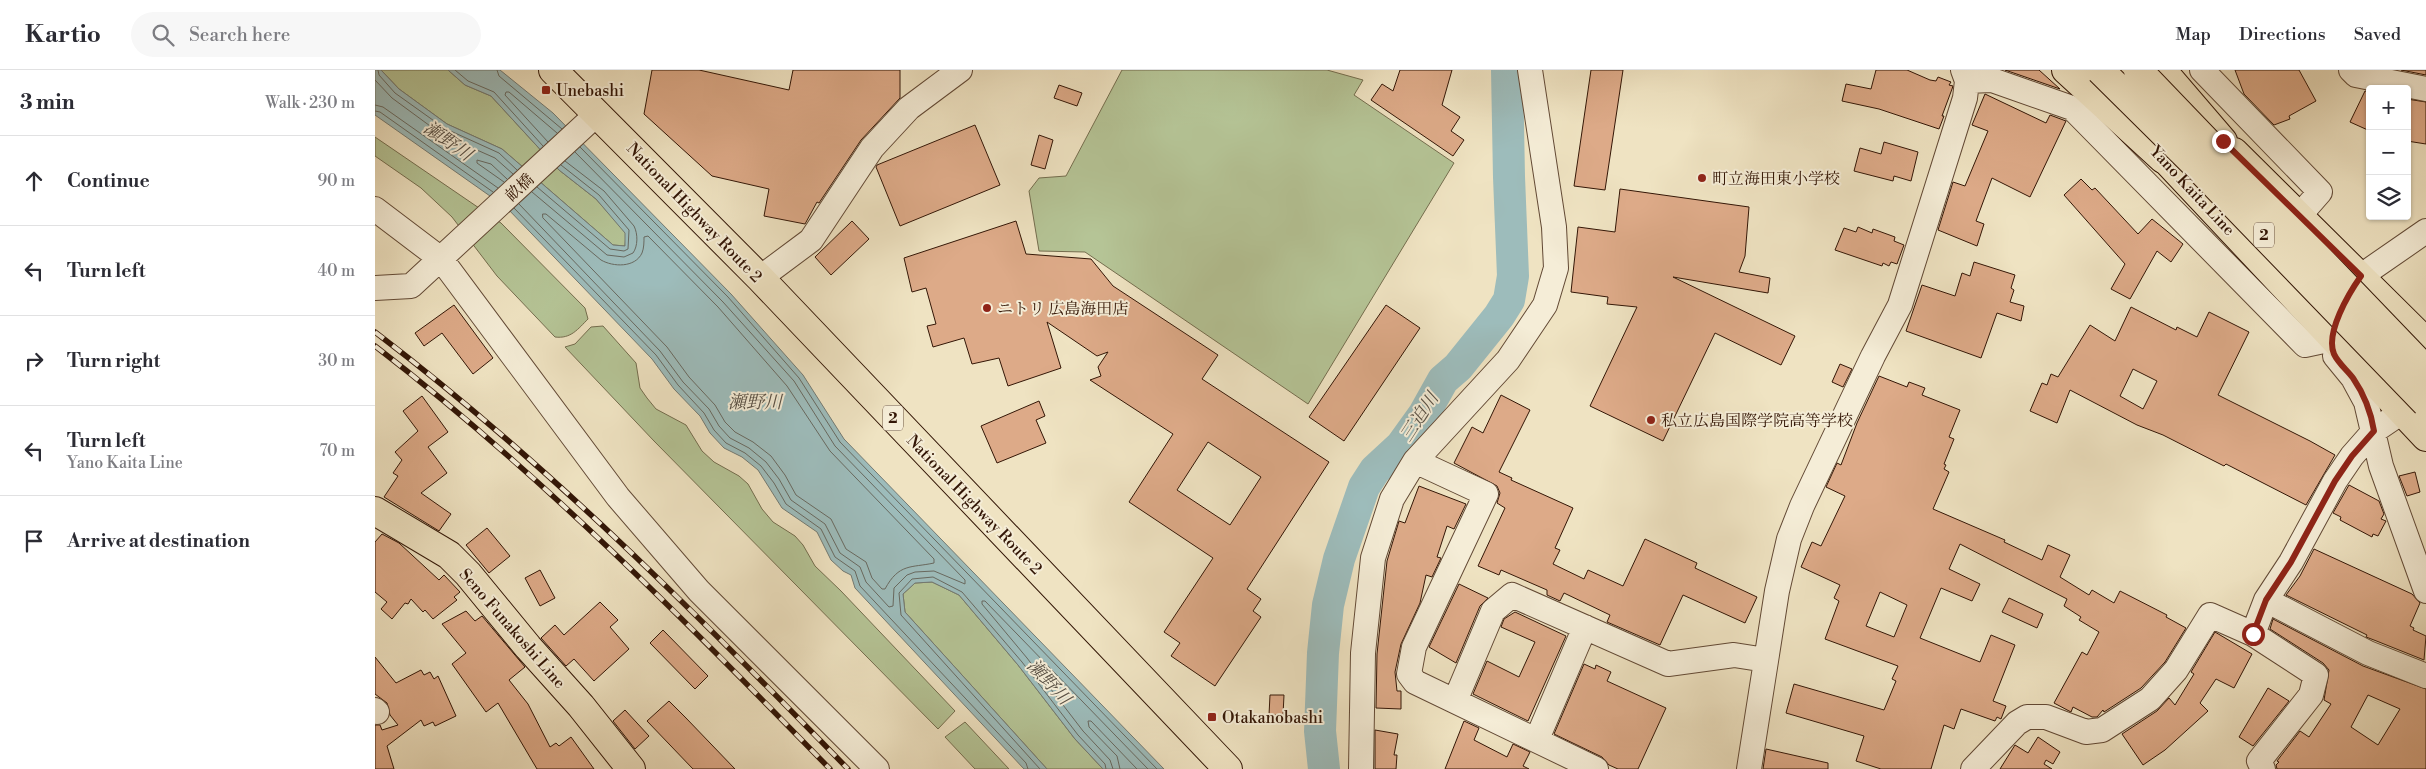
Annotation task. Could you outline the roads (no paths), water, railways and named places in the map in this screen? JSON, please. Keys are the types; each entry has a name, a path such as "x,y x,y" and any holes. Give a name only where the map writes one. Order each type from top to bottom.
{"main road":[{"name":"National Highway Route 2","path":"553,70 760,278 1228,769"},
{"path":"2066,70 2163,159"},
{"name":"Yano Kaita Line","path":"2088,70 2103,85 2163,159 2333,339 2414,408 2426,437"},
{"name":"2","path":"2100,70 2196,166 2414,408"},
{"name":"2","path":"2138,70 2426,370"},
{"path":"2148,70 2361,276 2426,342"},
{"path":"2162,70 2223,141"},
{"name":"Seno Funakoshi Line","path":"375,511 449,555 468,574 523,641 581,706 631,769"}],"street":[{"path":"760,278 811,240 871,148 909,108 960,70"},
{"path":"1361,769 1363,653 1373,558 1392,499 1415,462 1508,360 1545,305 1556,268 1554,227 1530,70"},
{"path":"2202,70 2320,192 2299,216"},
{"path":"2351,70 2356,74 2426,89"},
{"path":"1749,769 1766,660 1789,539 1802,506 1873,356 1900,305 1965,98 1965,75 1992,80 2072,108 2305,345 2333,339"},
{"name":"畝橋","path":"375,288 411,286 597,113"},
{"path":"375,209 441,259 618,496 692,584 877,769"},
{"path":"2426,231 2361,276 2347,296 2332,346 2334,355 2360,390 2371,416 2381,466 2426,591"},
{"path":"2253,634 2266,600 2291,562 2335,481 2352,456 2374,431 2414,408"},
{"path":"1415,462 1485,494 1414,647 1409,674 1415,682 1596,769"},
{"path":"1455,701 1493,611 1512,595 1668,664 1734,655 1766,660"},
{"path":"2266,600 2368,653 2426,676"},
{"path":"1973,769 2017,723 2027,717 2046,717 2086,732 2102,730 2150,700 2176,670 2210,614 2253,634 2316,675 2311,695 2259,761 2263,769"},
{"path":"1537,739 1585,627"}],"water":[{"name":"瀬野川","path":"375,70 381,70 399,89 447,124 502,149 613,245 625,246 625,233 596,199 559,170 491,96 465,85 448,70 500,70 553,113 731,294 803,375 844,439 1164,769 1103,769 1075,739 1018,665 959,595 932,582 915,583 903,594 905,612 1047,769 1024,769 855,588 851,575 843,571 831,560 817,532 782,508 758,470 742,457 724,448 710,433 700,416 674,389 652,359 507,208 375,115"}],"waterway":[{"name":"三迫川","path":"1324,769 1320,731 1323,653 1328,605 1339,559 1364,487 1375,470 1401,446 1424,414 1443,380 1458,367 1499,316 1509,300 1513,276 1507,70"}],"railway":[{"path":"375,332 500,433 560,487 678,597 848,769"},
{"path":"375,346 436,395 553,496 666,603 830,769"}],"place":[{"name":"Unebashi","path":"546,90"},
{"name":"町立海田東小学校","path":"1702,178"},
{"name":"ニトリ 広島海田店","path":"987,308"},
{"name":"私立広島国際学院高等学校","path":"1651,420"},
{"name":"Otakanobashi","path":"1212,717"}]}
